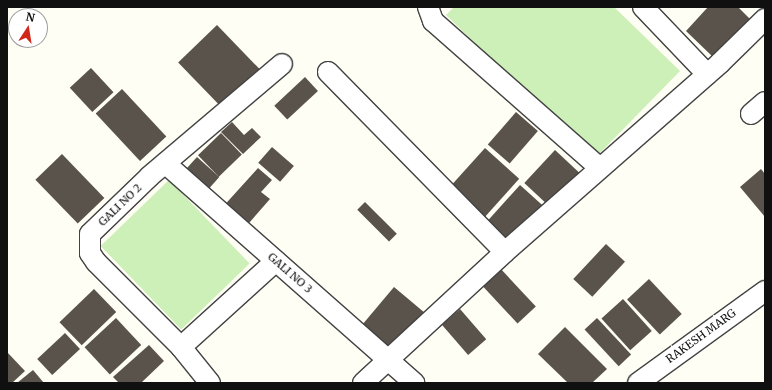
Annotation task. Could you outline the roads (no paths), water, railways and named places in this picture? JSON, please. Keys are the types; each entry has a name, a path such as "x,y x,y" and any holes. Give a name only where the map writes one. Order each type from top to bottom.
{"street":[{"path":"428,7 432,21 600,168"},
{"path":"643,7 707,74"},
{"path":"363,383 505,252 707,74 765,19"},
{"name":"GALI NO 2","path":"210,383 181,347 96,262 90,253 88,243 90,234 100,223 166,164 282,64"},
{"path":"328,72 505,252"},
{"name":"GALI NO 3","path":"166,164 414,383"},
{"path":"181,347 276,261"},
{"name":"RAKESH MARG","path":"638,383 659,376 765,291"}]}
